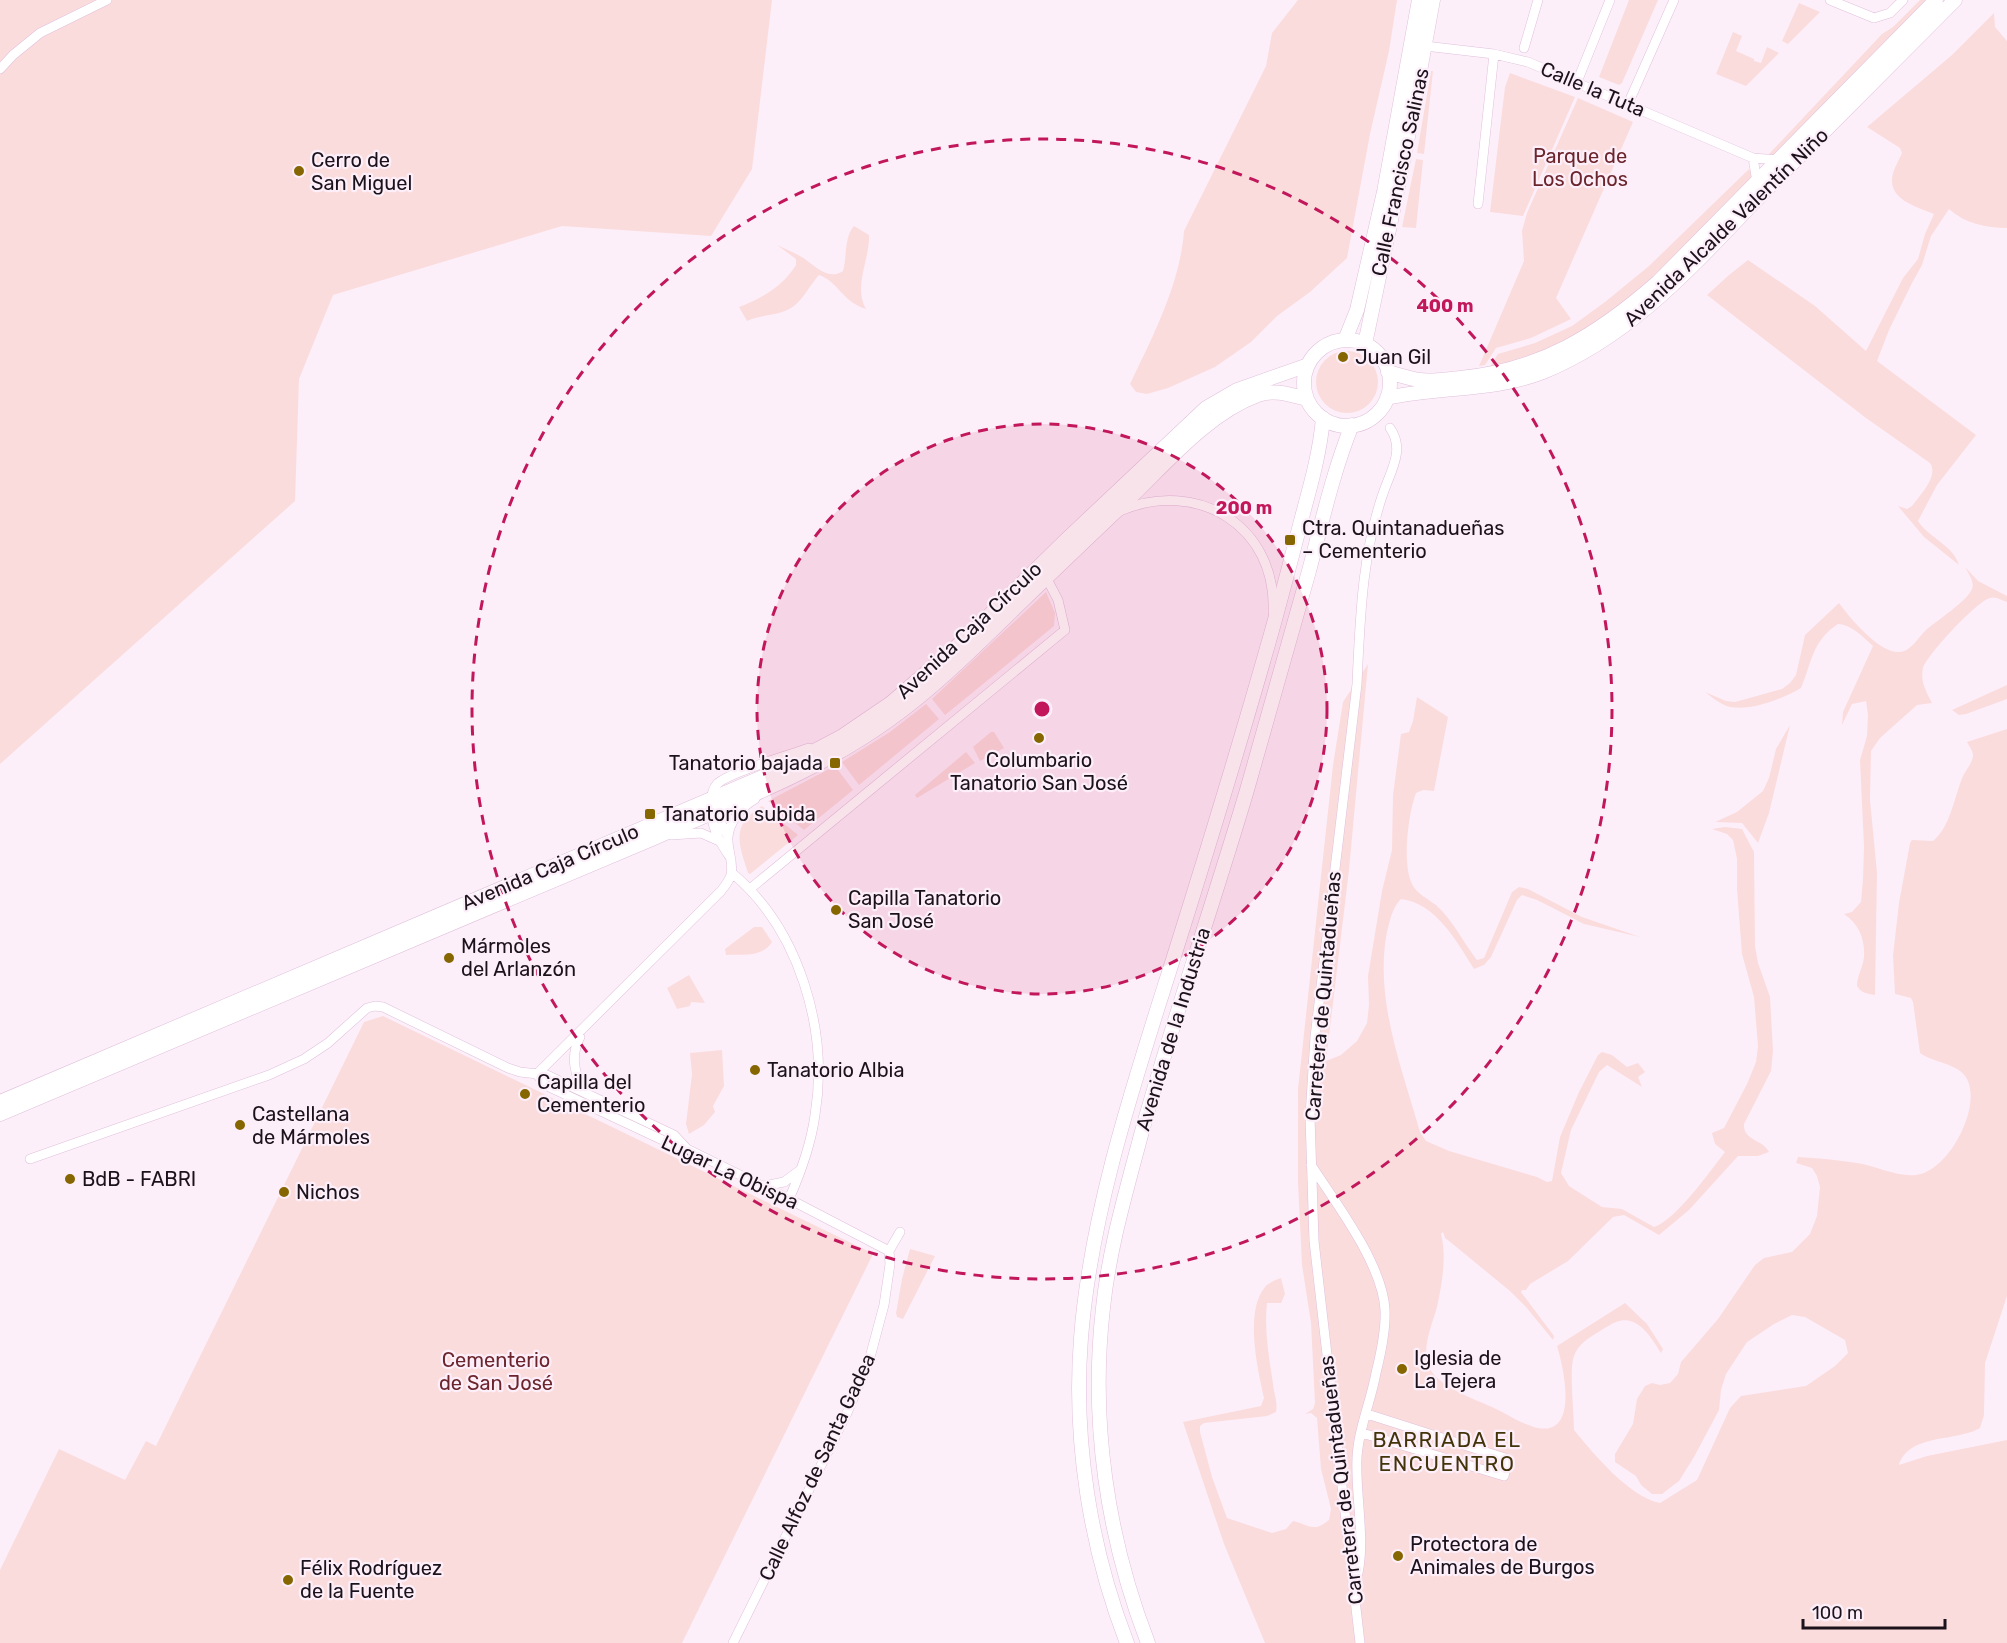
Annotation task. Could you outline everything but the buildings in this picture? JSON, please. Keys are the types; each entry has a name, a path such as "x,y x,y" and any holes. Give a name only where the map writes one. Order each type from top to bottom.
{"main road":[{"name":"Calle Francisco Salinas","path":"1345,340 1357,310 1384,192 1419,0"},
{"name":"Calle Francisco Salinas","path":"1365,344 1425,46 1432,0"},
{"name":"Avenida Alcalde Valentín Niño","path":"1388,372 1420,380 1469,377 1530,363 1570,346 1608,324 1634,303 1757,182 1936,0"},
{"name":"Avenida Alcalde Valentín Niño","path":"1387,398 1407,393 1490,387 1523,379 1582,354 1619,331 1652,304 1706,252 1955,0"},
{"path":"1345,340 1365,344 1380,356 1388,372 1387,398 1373,416 1352,425 1341,425 1323,418 1307,399 1304,376 1308,365 1319,350 1327,345 1345,340"},
{"name":"Avenida Caja Círculo","path":"0,1102 707,805 841,737 891,703 937,665 1206,408 1237,390 1308,365"},
{"name":"Avenida Caja Círculo","path":"0,1114 654,838 707,805 796,776 860,740 909,706 961,660 1213,420 1267,393 1283,393 1307,399"},
{"name":"Avenida de la Industria","path":"1127,1643 1099,1551 1085,1472 1079,1377 1084,1304 1096,1235 1126,1116 1250,710 1319,453 1323,418"},
{"name":"Avenida de la Industria","path":"1148,1643 1136,1612 1120,1555 1104,1469 1099,1372 1109,1264 1125,1193 1152,1095 1246,793 1339,457 1352,425"}],"street":[{"path":"0,69 40,33 107,0"},
{"path":"1524,48 1538,0"},
{"path":"1577,82 1610,0"},
{"path":"1628,104 1674,0"},
{"path":"1830,0 1868,16 1880,18 1890,13 1903,0"},
{"name":"Calle la Tuta","path":"1425,46 1494,54 1528,62 1753,158 1778,160"},
{"path":"1478,204 1494,54"},
{"path":"1753,158 1757,182"},
{"name":"Carretera de Quintadueñas","path":"1360,1643 1318,1287 1310,1117 1314,1048 1357,684 1359,625 1375,517 1398,450 1396,436 1390,428"},
{"name":"Avenida de la Industria","path":"1112,514 1144,503 1189,502 1209,508 1232,520 1255,542 1266,561 1271,579 1273,604 1250,710"},
{"path":"751,888 1065,630 1058,600 1046,577"},
{"path":"723,838 737,815 750,802 796,776"},
{"path":"537,1074 715,900 729,881 732,873 731,859 719,820 707,805"},
{"path":"654,838 697,832 723,838"},
{"path":"732,873 751,888 798,963 813,1024 817,1053 818,1093 810,1138 789,1198"},
{"name":"Lugar La Obispa","path":"30,1159 269,1076 304,1059 328,1043 367,1008 375,1006 383,1007 508,1068 537,1074 545,1085 789,1198 889,1251"},
{"path":"583,1030 574,1051 574,1061 578,1077 587,1094"},
{"path":"537,1074 547,1075 674,1134 687,1149"},
{"path":"1311,1165 1365,1251 1381,1284 1385,1309 1384,1331 1357,1458 1359,1551 1358,1575 1354,1590"},
{"path":"764,1186 784,1182 801,1169"},
{"path":"889,1251 900,1232"},
{"name":"Calle Alfoz de Santa Gadea","path":"733,1643 847,1413 869,1361 884,1305 890,1264 889,1251"},
{"path":"1362,1433 1503,1476 1508,1459 1366,1414"}],"green space":[{"path":"0,0 772,0 752,169 711,236 562,226 333,295 299,379 295,501 0,764"},
{"path":"1298,0 1397,0 1389,51 1370,134 1347,258 1310,292 1277,316 1251,342 1215,367 1168,388 1147,394 1136,392 1130,384 1171,290 1184,231 1266,66 1272,33"},
{"path":"1629,0 1658,0 1622,83 1619,85 1599,77"},
{"path":"1920,0 1930,0 1775,157 1769,154 1882,34 1893,27"},
{"path":"1799,3 1820,12 1788,44 1782,41"},
{"path":"1994,13 1995,27 2007,41 2007,228 1976,224 1961,218 1949,209 1931,236 1922,265 1889,330 1877,361 1976,435 1937,485 1918,521 1952,552 1959,565 1924,537 1898,506 1907,509 1924,491 1932,474 1930,463 1866,418 1707,295 1748,260 1815,306 1866,351 1903,278 1918,259 1934,214 1907,203 1896,193 1892,177 1902,153 1900,148 1867,127 1952,55"},
{"path":"1733,32 1742,36 1736,51 1754,61 1761,63 1767,47 1779,53 1746,86 1716,74"},
{"path":"1431,71 1433,71 1424,154 1417,153"},
{"path":"1510,73 1575,97 1523,216 1490,212 1505,87"},
{"name":"Parque de Los Ochos","path":"1578,98 1633,122 1556,298 1571,319 1531,338 1496,348 1485,365 1479,366 1524,261 1522,231 1527,213"},
{"path":"1416,159 1423,160 1416,228 1402,227"},
{"path":"1749,169 1753,177 1644,287 1621,306 1564,343 1512,363 1489,368 1498,354 1535,343 1572,326 1605,302 1649,266"},
{"path":"854,226 869,235 861,292 866,309 845,297 831,282 819,275 794,306 783,312 747,321 739,307 771,291 791,273 796,265 796,259 777,245 800,256 826,273 837,274 843,271 847,241"},
{"path":"1347,351 1364,356 1369,360 1373,365 1378,382 1373,399 1369,404 1364,408 1347,413 1330,408 1325,404 1321,399 1316,382 1321,365 1325,360 1330,356"},
{"path":"1965,567 1978,581 2007,596 2007,602 1996,598 1984,601 1953,629 1926,661 1923,668 1923,682 1932,703 1917,705 1880,738 1871,751 1870,800 1877,873 1875,995 1870,994 1863,992 1857,986 1864,957 1862,938 1854,922 1844,914 1852,912 1861,902 1864,847 1860,760 1867,736 1866,701 1852,704 1842,725 1843,712 1873,646 1853,629 1838,624 1818,645 1801,688 1767,703 1739,708 1723,705 1705,692 1726,701 1735,702 1782,689 1796,675 1805,635 1839,603 1874,641 1891,651 1903,651 1969,594 1973,583"},
{"path":"1046,592 1055,613 1054,626 945,715 932,699"},
{"path":"1368,664 1349,870 1326,1061 1341,1055 1357,1041 1367,1023 1368,976 1382,891 1392,850 1393,795 1401,734 1409,732 1417,697 1448,717 1434,791 1423,790 1416,793 1413,802 1407,839 1409,875 1416,890 1448,917 1477,960 1484,958 1512,892 1519,887 1528,889 1582,917 1640,937 1584,924 1537,900 1522,895 1517,900 1491,957 1484,965 1474,969 1453,936 1435,916 1413,902 1401,899 1393,910 1387,932 1384,983 1398,1058 1420,1132 1426,1141 1449,1151 1547,1182 1552,1181 1560,1137 1598,1055 1602,1052 1612,1055 1627,1067 1638,1063 1645,1072 1638,1077 1642,1087 1607,1065 1599,1072 1571,1130 1561,1173 1569,1186 1602,1207 1622,1209 1654,1227 1663,1223 1692,1194 1725,1152 1715,1144 1712,1133 1724,1128 1756,1062 1758,1046 1754,997 1742,954 1737,859 1733,840 1727,834 1712,829 1725,827 1742,829 1754,852 1755,946 1758,963 1770,997 1773,1051 1771,1071 1744,1124 1747,1134 1769,1152 1758,1156 1738,1156 1689,1210 1659,1235 1624,1215 1613,1217 1568,1261 1530,1284 1526,1290 1522,1290 1521,1292 1554,1336 1553,1340 1510,1291 1445,1238 1443,1232 1441,1234 1444,1252 1442,1279 1426,1354 1430,1369 1449,1387 1523,1423 1548,1428 1558,1423 1563,1413 1565,1385 1557,1346 1625,1303 1647,1324 1663,1349 1661,1353 1638,1324 1624,1320 1606,1327 1579,1348 1574,1356 1572,1370 1574,1430 1612,1473 1636,1492 1660,1503 1697,1480 1730,1408 1741,1396 1806,1386 1835,1366 1848,1353 1845,1340 1805,1317 1792,1315 1747,1342 1726,1374 1721,1390 1719,1410 1679,1481 1662,1494 1652,1494 1641,1485 1636,1476 1615,1462 1615,1454 1633,1424 1637,1399 1645,1386 1652,1383 1660,1385 1670,1383 1678,1374 1681,1362 1718,1319 1755,1265 1764,1258 1792,1252 1810,1234 1817,1216 1820,1187 1812,1168 1796,1163 1798,1157 1857,1163 1901,1174 1916,1175 1940,1163 1959,1137 1970,1106 1967,1079 1952,1066 1920,1053 1913,1002 1911,998 1895,994 1893,955 1899,903 1910,843 1912,840 1933,841 1944,827 1963,776 1973,758 1967,742 2007,729 2007,1296 1985,1363 1984,1415 1980,1428 1923,1443 1904,1455 1899,1465 1927,1456 2007,1440 2007,1643 1265,1643 1224,1544 1183,1422 1261,1406 1264,1398 1254,1341 1255,1311 1265,1287 1281,1278 1285,1294 1281,1303 1267,1303 1266,1313 1267,1344 1276,1412 1267,1416 1204,1423 1200,1426 1200,1432 1212,1477 1227,1518 1272,1533 1286,1529 1293,1521 1315,1527 1329,1520 1331,1509 1321,1469 1317,1418 1311,1413 1305,1414 1313,1409 1315,1403 1311,1323 1302,1265 1298,1182 1298,1089 1333,765 1343,702"},
{"path":"2007,685 2007,699 1966,714 1959,715 1952,710"},
{"path":"926,704 939,719 859,785 842,762 890,732"},
{"path":"1790,725 1769,813 1758,843 1742,823 1715,822 1737,812 1763,791 1769,778 1776,749"},
{"path":"994,732 1004,748 980,761 973,747"},
{"path":"966,752 975,763 917,798 915,795"},
{"path":"835,766 853,790 804,830 768,801"},
{"path":"762,806 798,835 750,874 740,843 741,827 752,813"},
{"path":"754,927 762,927 772,942 768,947 757,953 726,955 725,949"},
{"path":"689,975 705,1003 691,1002 690,1006 677,1009 667,988"},
{"name":"Cementerio de San José","path":"383,1016 872,1253 682,1643 0,1643 0,1570 59,1449 125,1480 146,1441 156,1446 364,1022"},
{"path":"722,1050 724,1086 713,1106 715,1112 704,1125 689,1134 686,1124 692,1074 690,1053"},
{"path":"910,1249 935,1256 903,1319 897,1317 896,1313"}],"place":[{"name":"Cerro de San Miguel","path":"299,171"},
{"name":"Juan Gil","path":"1343,357"},
{"name":"Ctra. Quintanadueñas – Cementerio","path":"1290,540"},
{"name":"Columbario Tanatorio San José","path":"1039,738"},
{"name":"Tanatorio bajada","path":"835,763"},
{"name":"Tanatorio subida","path":"650,814"},
{"name":"Capilla Tanatorio San José","path":"836,910"},
{"name":"Mármoles del Arlanzón","path":"449,958"},
{"name":"Tanatorio Albia","path":"755,1070"},
{"name":"Capilla del Cementerio","path":"525,1094"},
{"name":"Castellana de Mármoles","path":"240,1125"},
{"name":"BdB - FABRI","path":"70,1179"},
{"name":"Nichos","path":"284,1192"},
{"name":"Iglesia de La Tejera","path":"1402,1369"},
{"name":"Protectora de Animales de Burgos","path":"1398,1556"},
{"name":"Félix Rodríguez de la Fuente","path":"288,1580"}],"district":[{"name":"BARRIADA EL ENCUENTRO","path":"1447,1451"}]}
